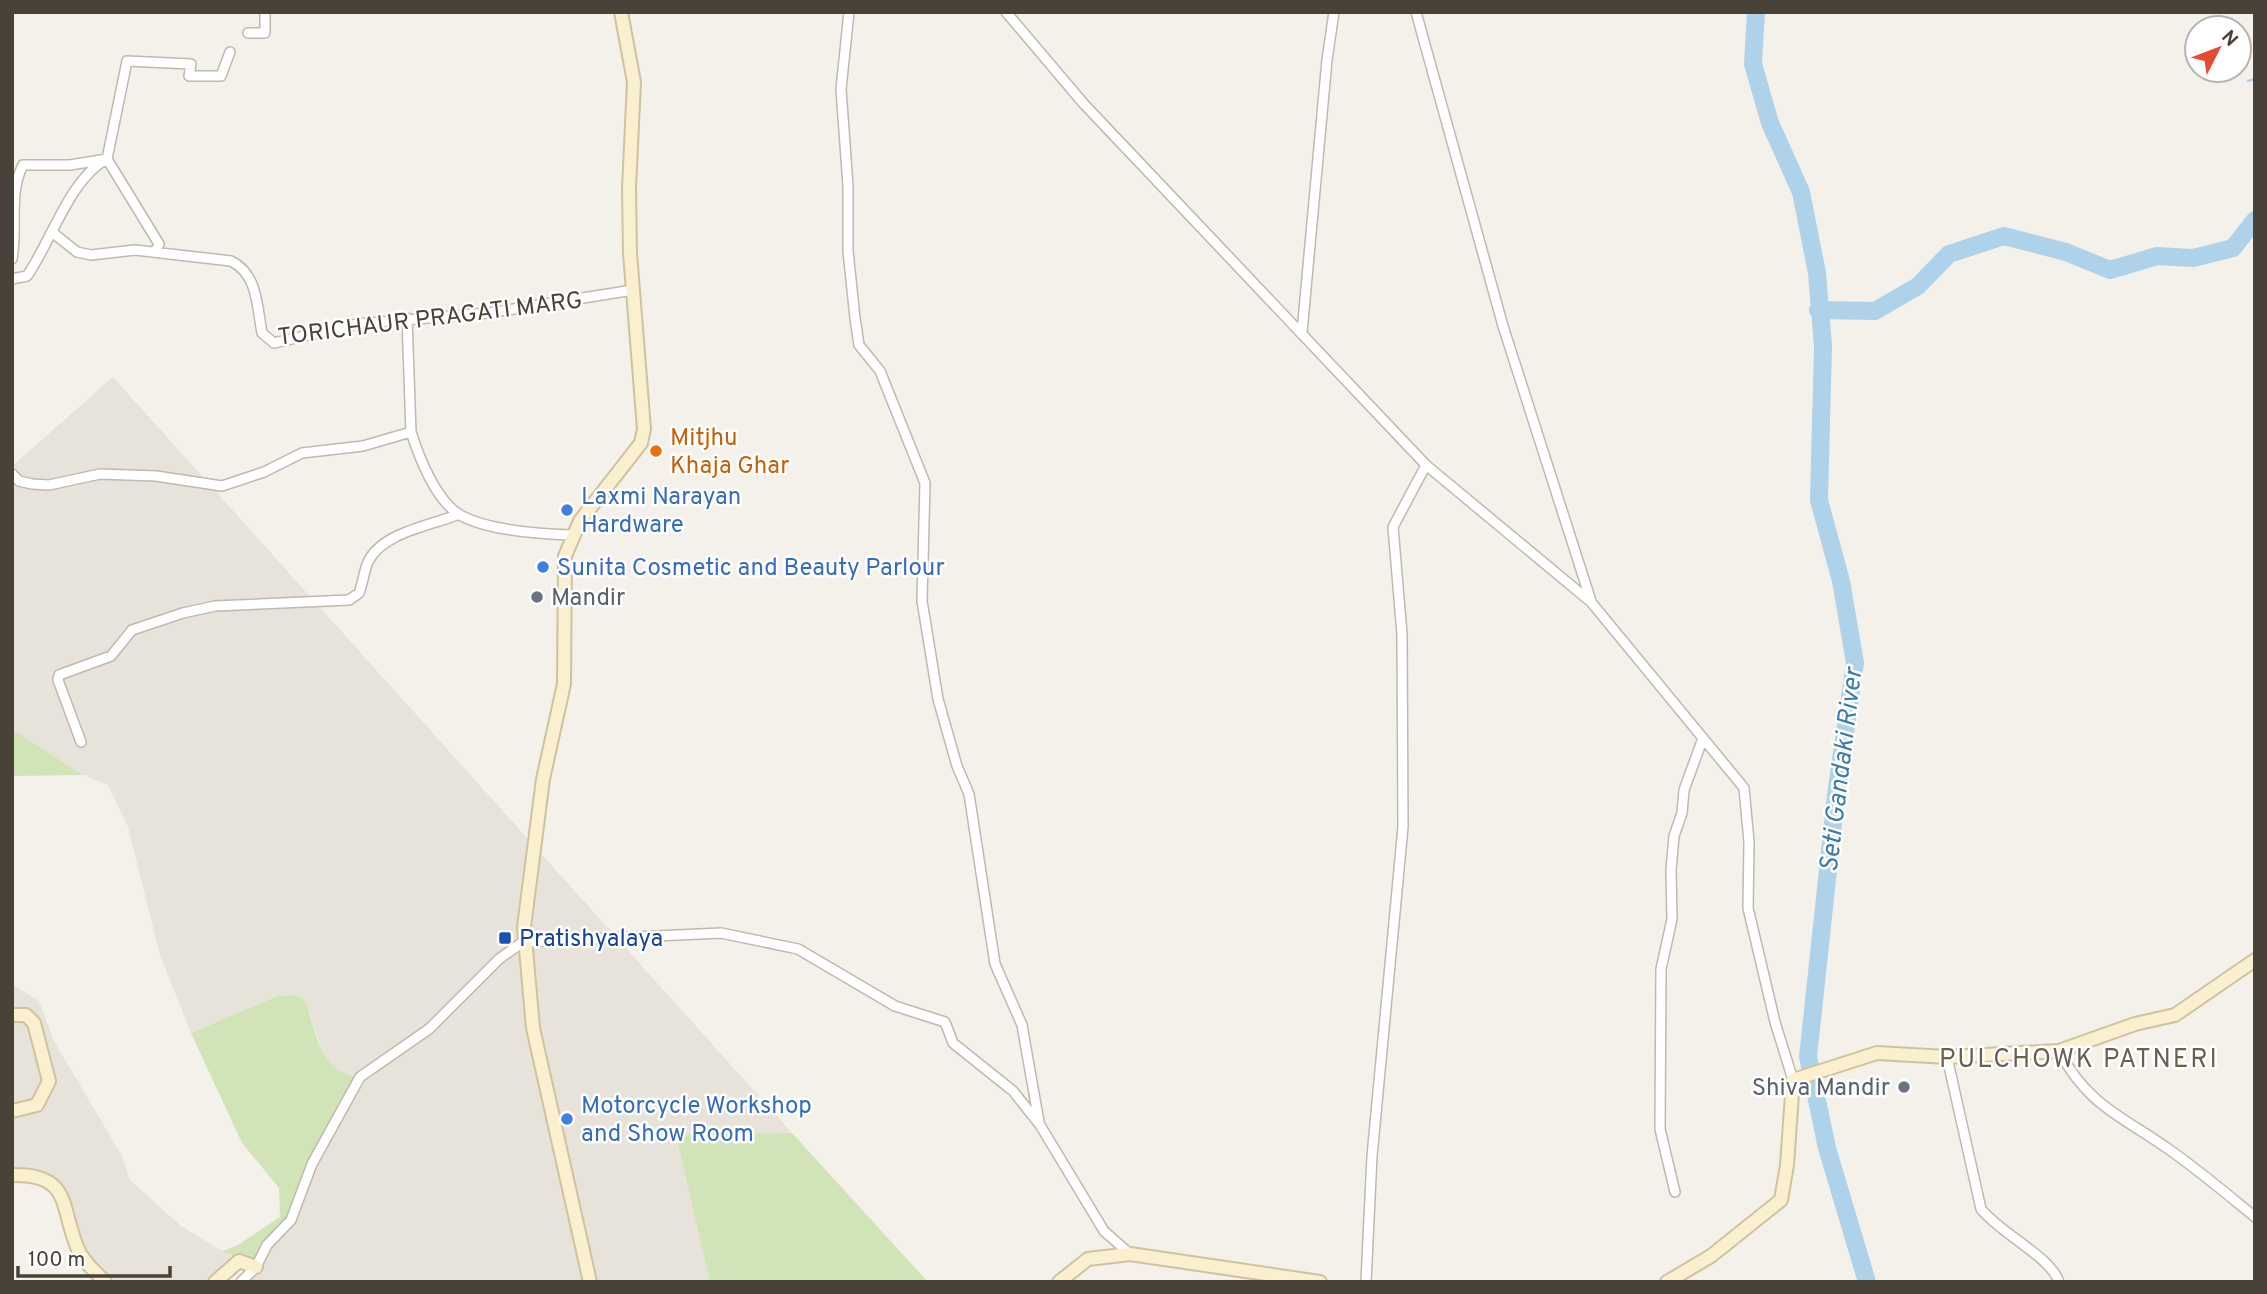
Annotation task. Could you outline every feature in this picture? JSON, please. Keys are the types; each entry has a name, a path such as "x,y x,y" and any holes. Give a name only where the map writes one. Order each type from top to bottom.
{"main road":[{"path":"590,1282 533,1028 523,942 543,779 564,684 564,564 572,535 643,437 629,188 634,82 621,12"},
{"path":"1667,1282 1711,1256 1781,1200 1787,1165 1793,1080 1877,1053 1947,1057 2059,1051 2135,1024 2175,1015 2255,960"},
{"path":"12,1015 26,1015 34,1023 49,1082 37,1105 12,1111"},
{"path":"12,1175 37,1174 61,1193 78,1250 105,1282"},
{"path":"1059,1282 1088,1259 1130,1254 1320,1282"},
{"path":"215,1282 239,1261 256,1267"}],"street":[{"path":"248,33 265,33 265,12"},
{"path":"849,12 841,89 848,186 848,251 859,345 880,371 925,483 922,601 937,698 957,766 969,794 995,964 1022,1025 1040,1125"},
{"path":"1006,12 1083,103 1426,466 1591,603 1744,788 1749,842 1748,908 1775,1022 1793,1080"},
{"path":"1302,332 1326,60 1334,12"},
{"path":"1416,12 1503,326 1591,603"},
{"path":"53,233 77,252 84,254 155,251 159,244 107,159 127,61 191,64 189,76 221,76 230,52"},
{"path":"12,279 27,276 38,260 45,239 53,233 70,196 90,167 107,159"},
{"path":"12,258 16,218 13,183 23,165 70,165 107,159"},
{"name":"TORICHAUR PRAGATI MARG","path":"155,251 231,261 241,266 252,282 262,333 274,343 357,324 488,313 633,290"},
{"path":"407,318 411,432 419,457 435,486 459,514 515,529 572,535"},
{"path":"12,474 19,481 49,485 100,474 156,476 222,486 264,472 302,453 362,446 411,432"},
{"path":"1366,1282 1373,1142 1403,827 1402,634 1393,527 1426,466"},
{"path":"81,742 58,681 59,675 111,656 132,630 162,619 215,606 349,600 359,593 369,560 382,545 408,532 459,514"},
{"path":"1675,1192 1660,1129 1659,1002 1662,960 1673,912 1672,846 1682,813 1684,790 1703,738"},
{"path":"241,1282 256,1267 267,1245 291,1220 312,1164 360,1077 429,1029 499,959 523,942 721,933 798,948 895,1006 945,1022 953,1043 1013,1091 1040,1125 1104,1231 1130,1254"},
{"path":"2059,1051 2082,1089 2101,1106 2174,1152 2255,1217"},
{"path":"1947,1057 1980,1209 1995,1226 2055,1269 2059,1282"}],"shaded area":[{"path":"113,377 792,1133 677,1136 710,1282 241,1282 256,1267 351,1077 334,1070 324,1057 305,1000 294,995 277,996 191,1033 160,955 128,827 108,785 83,775 12,729 12,466"},
{"path":"12,984 39,1001 54,1041 122,1156 130,1180 181,1226 239,1261 215,1282 105,1282 89,1265 50,1181 12,1175"}],"green space":[{"path":"12,729 83,775 12,776"},
{"path":"294,995 305,1000 316,1037 327,1059 346,1074 360,1077 329,1134 291,1220 256,1267 222,1251 238,1245 280,1217 279,1188 242,1143 191,1033 277,996"},
{"path":"792,1133 928,1282 710,1282 676,1135"}],"waterway":[{"name":"Seti Gandaki River","path":"1756,12 1753,64 1770,123 1801,192 1817,273 1823,346 1819,500 1841,581 1855,663 1836,795 1808,1057 1827,1148 1867,1282"},
{"path":"1818,310 1875,311 1918,286 1949,254 2004,236 2066,252 2110,270 2157,256 2193,258 2233,248 2255,220"}],"place":[{"name":"Mitjhu Khaja Ghar","path":"656,451"},
{"name":"Laxmi Narayan Hardware","path":"567,510"},
{"name":"Sunita Cosmetic and Beauty Parlour","path":"543,567"},
{"name":"Mandir","path":"537,597"},
{"name":"Pratishyalaya","path":"505,938"},
{"name":"Shiva Mandir","path":"1904,1087"},
{"name":"Motorcycle Workshop and Show Room","path":"567,1119"}],"district":[{"name":"PULCHOWK PATNERI","path":"2079,1058"}]}
